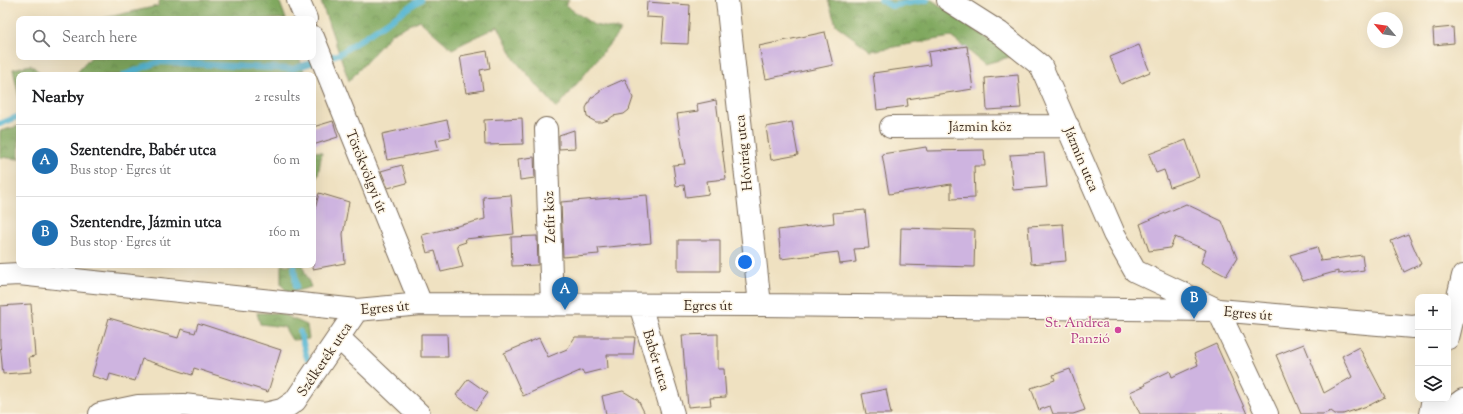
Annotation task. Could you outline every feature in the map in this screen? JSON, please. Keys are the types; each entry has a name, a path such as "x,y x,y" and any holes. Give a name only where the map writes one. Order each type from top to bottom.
{"street":[{"path":"298,0 305,16"},
{"name":"Hóvirág utca","path":"727,0 760,305"},
{"name":"Jázmin utca","path":"948,0 1000,33 1041,66 1114,234 1135,271 1218,310"},
{"name":"Törökvölgyi út","path":"316,45 421,304"},
{"name":"Jázmin köz","path":"891,127 1068,126"},
{"name":"Zefír köz","path":"546,129 552,305"},
{"name":"Egres út","path":"0,275 19,274 357,310 421,304 760,305 1218,310 1415,327"},
{"path":"1451,330 1463,276"},
{"name":"Babér utca","path":"640,305 674,414"},
{"name":"Szélkerék utca","path":"100,414 138,406 183,405 265,414 282,410 295,401 357,310"},
{"path":"1218,310 1267,414"},
{"path":"339,338 419,414"},
{"path":"1444,414 1463,400"},
{"path":"1430,414 1432,402"}],"green space":[{"path":"160,0 279,0 285,16 113,16 158,6"},
{"path":"328,0 569,0 565,5 594,25 621,30 557,108 515,60 498,26 452,49 419,20 392,33 349,81 321,2"},
{"path":"828,0 932,0 1013,56 985,64 951,37 871,51 836,25"},
{"path":"88,60 300,60 304,72 78,72"},
{"path":"31,65 39,72 16,72 16,84 13,69"},
{"path":"16,127 16,159 0,157 0,131"},
{"path":"316,151 322,152 316,179"},
{"path":"281,268 303,268 311,287 289,293 281,285"},
{"path":"257,313 279,313 307,325 309,339 292,340 284,327 260,324"}],"building":[{"path":"647,2 690,5 688,44 662,43 664,18 646,17"},
{"path":"1453,27 1454,43 1434,45 1433,29"},
{"path":"825,32 833,65 766,79 759,46"},
{"path":"1139,45 1150,72 1121,84 1110,57"},
{"path":"967,46 973,89 907,99 908,106 877,110 873,73 930,65 928,52"},
{"path":"487,51 490,68 480,70 483,90 466,93 460,56"},
{"path":"1018,75 1021,108 987,110 985,78"},
{"path":"625,79 633,98 629,110 624,114 613,116 602,122 596,122 587,117 586,108 591,98 600,92 600,90"},
{"path":"716,100 726,179 707,181 709,194 686,197 684,185 676,186 673,165 685,164 677,114 698,111 697,104"},
{"path":"522,118 523,144 485,145 484,120"},
{"path":"447,120 451,137 436,140 439,150 387,160 382,134"},
{"path":"333,121 338,137 316,144 316,126"},
{"path":"792,122 798,155 771,160 766,127"},
{"path":"574,130 575,148 559,149 559,135"},
{"path":"1186,140 1199,177 1170,187 1164,170 1156,173 1149,154"},
{"path":"926,147 927,151 984,150 985,166 974,166 975,198 951,199 951,184 889,194 882,154"},
{"path":"1044,153 1047,187 1013,190 1010,155"},
{"path":"534,157 535,178 520,180 518,159"},
{"path":"402,165 407,183 388,188 381,171"},
{"path":"319,193 349,202 343,234 345,263 313,269 316,268 316,206"},
{"path":"511,195 514,234 465,239 466,242 457,245 463,267 441,272 435,251 427,253 422,235 485,219 483,197"},
{"path":"647,195 651,243 598,248 599,254 563,257 561,202"},
{"path":"1186,204 1222,221 1237,258 1226,276 1201,263 1206,250 1175,237 1170,248 1149,251 1140,224"},
{"path":"865,210 869,248 854,249 856,262 840,264 838,252 781,259 778,230 834,223 833,213"},
{"path":"1063,224 1066,261 1031,264 1028,226"},
{"path":"901,228 975,230 974,267 900,265"},
{"path":"1408,234 1421,264 1404,272 1391,241"},
{"path":"537,236 538,265 512,266 511,237"},
{"path":"678,240 720,240 720,271 678,271"},
{"path":"1317,247 1321,261 1362,255 1364,270 1338,274 1338,271 1303,281 1290,255"},
{"path":"31,304 35,356 29,357 31,372 3,374 0,344 0,306"},
{"path":"109,318 178,338 181,329 195,333 198,323 281,350 268,392 194,368 192,375 142,359 135,381 110,374 108,381 92,376"},
{"path":"421,334 447,334 448,357 421,357"},
{"path":"718,334 718,369 724,369 726,397 710,398 711,405 688,407 682,335"},
{"path":"575,337 635,337 633,355 607,355 608,368 584,374 582,370 523,396 504,353 539,338 548,357 567,349"},
{"path":"1216,344 1247,414 1140,414 1130,392 1146,385 1145,383 1170,371 1172,377 1198,365 1194,354"},
{"path":"1304,344 1324,393 1352,377 1342,356 1359,347 1385,397 1370,405 1343,414 1335,414 1331,411 1323,414 1301,414 1276,355"},
{"path":"1070,369 1085,410 1073,414 1053,414 1050,406 1039,410 1031,388 1055,380 1053,375"},
{"path":"468,379 488,393 476,410 456,395"},
{"path":"886,389 891,414 866,414 862,394"},
{"path":"623,391 638,400 645,414 606,414 602,396"}],"waterway":[{"path":"132,72 158,62 292,69 339,54 420,0"},
{"path":"881,0 891,6 927,0"},
{"path":"0,124 16,117"},
{"path":"294,268 296,287"},
{"path":"300,332 307,358"}],"place":[{"name":"Szentendre, Babér utca","path":"565,310"},
{"name":"Szentendre, Jázmin utca","path":"1194,319"},
{"name":"St. Andrea Panzió","path":"1118,330"}]}
